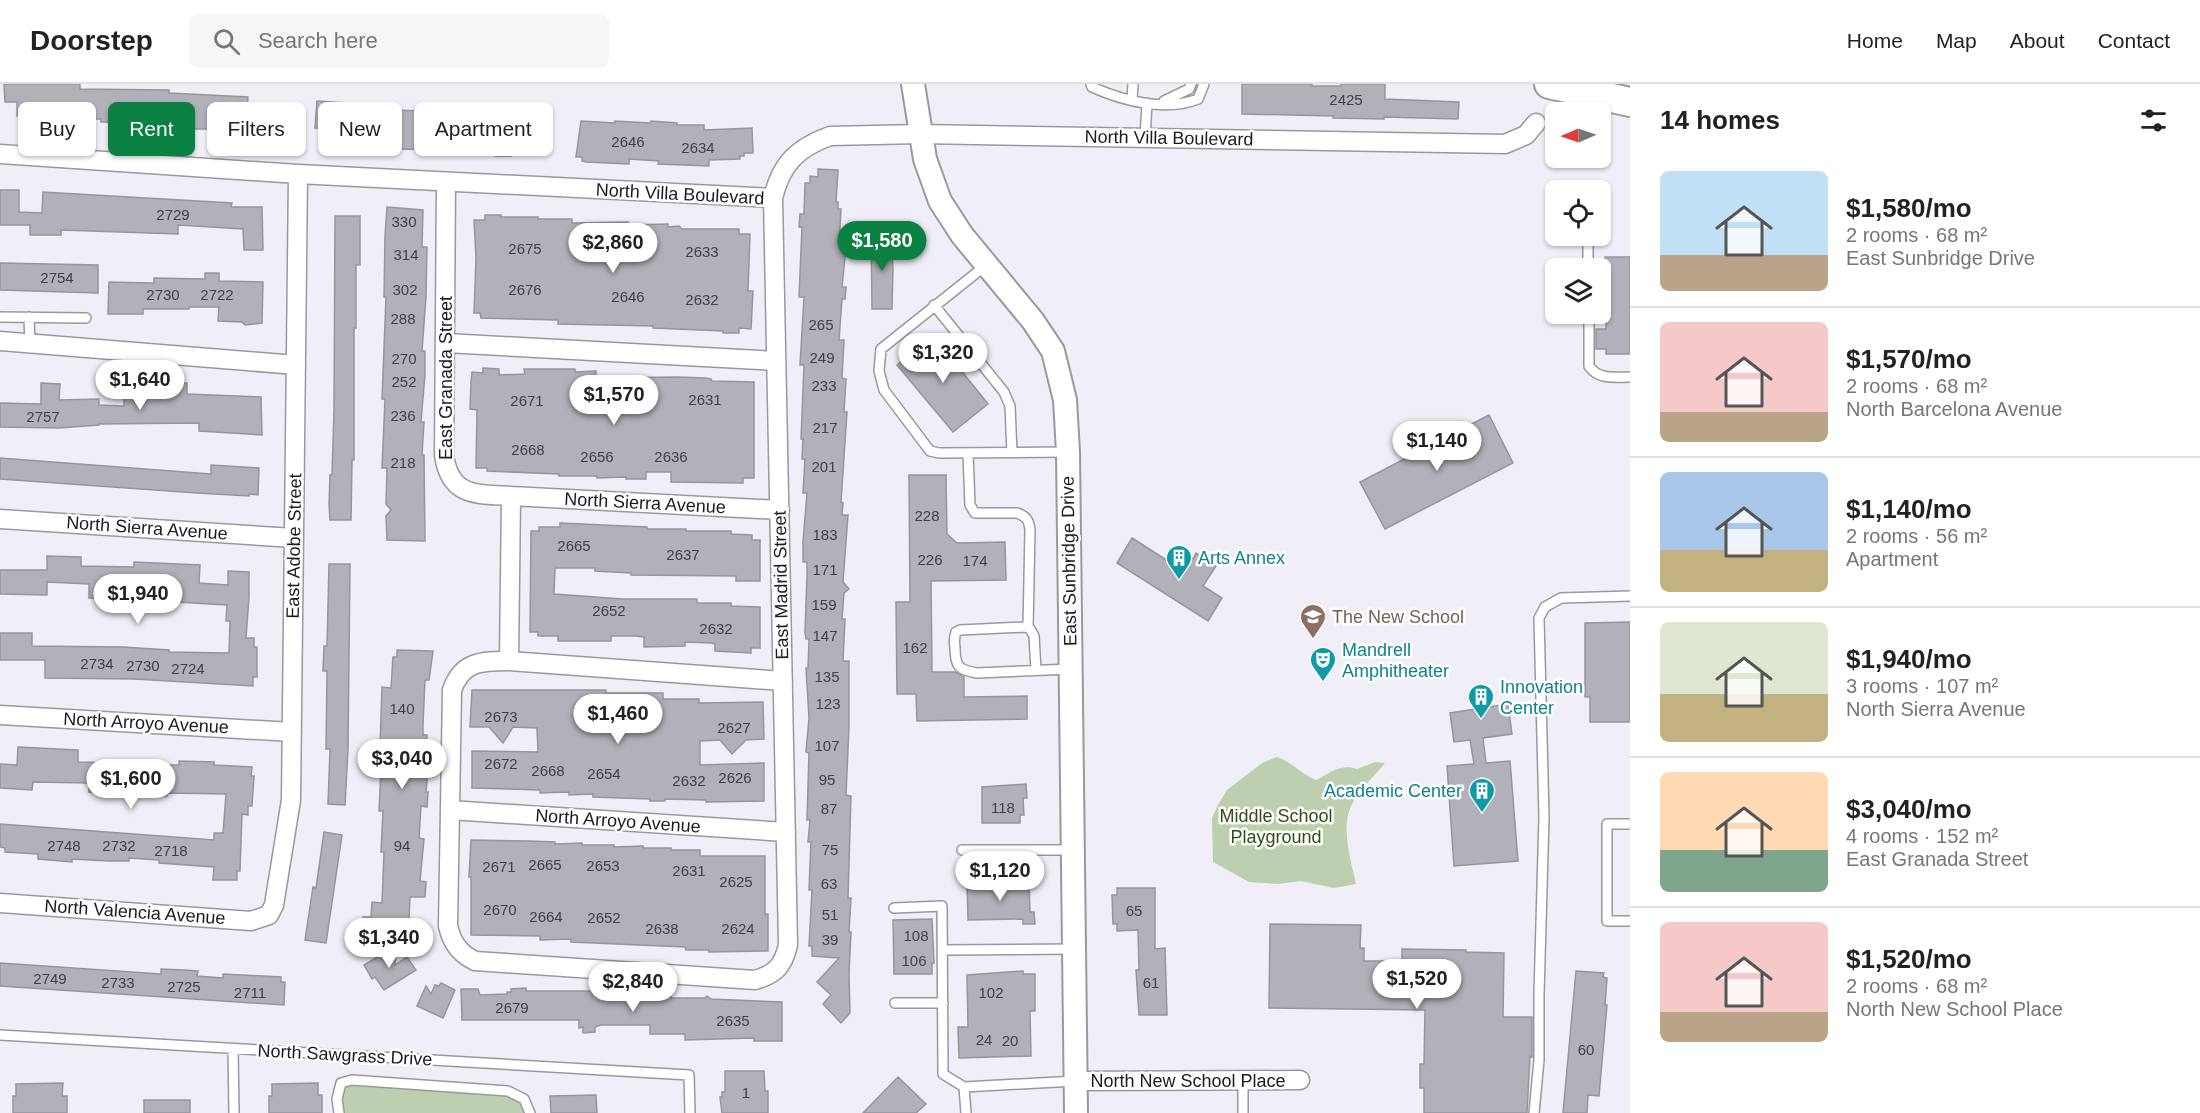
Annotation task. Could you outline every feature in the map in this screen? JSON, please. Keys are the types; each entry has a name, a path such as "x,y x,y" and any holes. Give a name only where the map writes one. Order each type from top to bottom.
{"main road":[{"path":"1549,84 1630,102"}],"street":[{"name":"East Sunbridge Drive","path":"913,84 925,159 940,201 951,220 1033,321 1053,351 1065,400 1068,452 1076,1113"},
{"name":"North Villa Boulevard","path":"0,154 298,174 773,198 777,181 792,158 817,140 844,134 1505,144 1526,135 1536,123"},
{"name":"East Adobe Street","path":"269,915 274,905 289,822 298,174"},
{"name":"East Granada Street","path":"446,182 444,455 446,468 453,481 462,489 478,494 511,496"},
{"name":"East Madrid Street","path":"450,810 448,926 451,939 458,949 466,957 475,961 755,980 768,976 778,969 785,958 789,945 773,198"},
{"path":"0,341 296,365"},
{"path":"446,343 776,361"},
{"path":"508,662 511,496"},
{"name":"North Sierra Avenue","path":"511,496 780,510"},
{"name":"North Sierra Avenue","path":"0,519 294,538"},
{"path":"450,810 453,690 456,678 476,663 508,662 783,681"},
{"name":"North Arroyo Avenue","path":"0,715 292,732"},
{"name":"North Arroyo Avenue","path":"450,810 786,832"},
{"name":"North Valencia Avenue","path":"0,903 251,921 269,915"},
{"name":"North New School Place","path":"1076,1081 1300,1080"}],"lane":[{"path":"1091,84 1092,87 1109,95 1132,100 1147,103 1185,104 1198,99 1203,84"},
{"path":"1132,100 1133,84"},
{"path":"1159,103 1178,96 1189,89 1191,84"},
{"path":"1145,138 1147,103"},
{"path":"987,264 881,349 880,381 884,390 930,451 939,453 1068,452"},
{"path":"934,305 1004,392 1010,406 1012,453"},
{"path":"0,316 86,318"},
{"path":"29,317 30,344"},
{"path":"1589,324 1589,366 1594,374 1603,377 1630,376"},
{"path":"968,453 970,505 975,513 1017,513 1029,521 1028,628 1035,636 1036,670"},
{"path":"1534,1113 1539,1060 1544,817 1539,618 1545,607 1561,598 1630,596"},
{"path":"1028,628 960,630 954,637 955,662 958,667 977,673 1071,669"},
{"path":"1630,824 1608,824 1607,921 1630,921"},
{"path":"962,850 1073,850"},
{"path":"894,908 942,906 943,1074 964,1088 1076,1081"},
{"path":"942,950 1074,949"},
{"path":"895,1003 943,1003"},
{"name":"North Sawgrass Drive","path":"0,1035 689,1075 690,1113"},
{"path":"233,1048 234,1113"},
{"path":"339,1113 337,1099 341,1083 352,1080 508,1090 524,1099 530,1113"},
{"path":"1243,1080 1243,1113"},
{"path":"964,1088 964,1112"}],"green space":[{"name":"Middle School Playground","path":"1277,757 1316,780 1341,768 1357,769 1375,762 1385,763 1359,793 1349,813 1348,844 1356,884 1334,888 1301,881 1278,884 1249,882 1213,862 1212,818 1227,790 1262,763"},
{"path":"341,1083 508,1091 524,1099 530,1113 339,1113"}],"building":[{"path":"4,84 80,84 80,89 169,90 169,93 248,97 248,102 207,102 207,129 195,129 195,102 108,102 108,122 96,119 96,102 18,102 17,116 17,102 5,102"},
{"path":"1242,84 1341,86 1341,84 1385,84 1385,99 1459,102 1458,119 1333,118 1334,116 1242,114"},
{"path":"317,101 332,102 318,102 318,128 315,128"},
{"path":"402,110 414,111 414,149 402,149"},
{"path":"581,121 650,123 651,121 677,123 677,125 704,125 704,130 752,128 753,153 744,153 740,159 709,160 709,166 658,164 659,161 629,159 629,164 586,162 582,161 582,157 576,157"},
{"path":"818,169 838,170 836,202 838,202 838,209 841,209 839,246 846,247 842,287 846,287 845,299 842,299 839,340 844,340 842,378 846,379 844,412 847,412 841,502 843,503 842,515 848,515 843,582 849,589 844,593 842,619 845,619 843,661 849,661 846,795 851,796 848,898 851,898 849,932 851,932 850,1013 841,1023 823,1004 831,995 817,982 839,958 812,956 812,946 809,946 812,890 809,890 810,820 807,820 809,753 806,752 809,718 806,668 808,668 809,639 806,639 805,632 807,562 803,562 807,493 803,493 805,459 802,459 803,439 801,439 804,365 800,365 804,297 799,297 802,227 799,227 800,214 804,214 805,183 810,183 810,176 818,177"},
{"path":"0,190 19,190 19,212 42,213 43,192 232,203 231,207 262,207 263,250 244,250 243,229 178,225 178,234 61,230 61,235 30,235 30,225 0,225"},
{"path":"387,207 423,210 422,247 427,247 422,351 425,351 425,374 421,422 424,422 422,455 424,455 425,541 387,540 386,516 391,510 386,504 387,468 382,468 385,399 382,399"},
{"path":"485,215 572,219 572,223 628,222 628,225 668,224 668,227 679,226 682,229 739,229 739,234 750,234 748,291 753,291 751,329 739,328 739,333 723,333 723,331 653,328 653,326 558,324 558,320 481,318 480,313 474,313 476,258 474,220 485,220"},
{"path":"335,216 360,216 360,265 356,265 356,328 354,328 354,460 352,460 351,520 330,520 329,505 334,410"},
{"path":"871,235 890,235 893,268 892,309 872,309"},
{"path":"1630,257 1630,354 1606,354 1606,349 1596,349 1596,329 1606,329 1606,324 1611,324 1611,258 1605,258"},
{"path":"0,263 98,265 98,293 0,290"},
{"path":"205,273 219,273 219,281 263,282 262,323 245,325 242,322 218,321 219,307 143,309 143,314 108,314 109,282 154,283 154,278 205,279"},
{"path":"930,338 935,338 988,404 953,432 897,365"},
{"path":"483,368 499,369 499,375 525,374 524,369 575,369 575,372 596,371 596,378 678,377 754,382 754,478 743,478 743,483 671,482 671,472 646,472 646,479 626,479 626,477 597,478 597,476 487,471 487,468 476,468 477,410 470,409 471,382 472,372 483,373"},
{"path":"41,383 60,384 59,400 99,399 99,405 124,406 124,389 169,389 169,383 187,383 187,394 261,397 262,435 199,431 199,423 99,424 59,428 0,427 0,403 41,404"},
{"path":"1489,415 1513,463 1385,529 1360,482"},
{"path":"0,458 211,474 211,465 259,468 258,495 0,479"},
{"path":"909,475 946,475 947,534 957,543 1005,542 1006,580 931,581 932,672 955,672 964,677 964,697 1027,696 1027,719 917,721 916,694 897,694 896,602 910,602"},
{"path":"560,523 647,527 647,529 686,529 686,531 731,531 731,534 752,535 752,540 760,540 760,581 736,581 736,576 631,575 631,573 595,571 595,568 555,568 554,594 623,599 697,599 697,603 731,603 731,606 760,607 760,648 751,648 751,653 715,651 715,644 685,642 685,646 644,647 644,637 611,636 611,641 558,641 558,636 538,636 538,632 530,632 531,531 539,531 539,527 560,527"},
{"name":"Arts Annex","path":"1132,538 1168,561 1176,549 1193,559 1196,553 1216,566 1203,586 1222,598 1208,621 1117,563"},
{"path":"47,556 81,557 81,566 134,567 134,562 200,565 199,583 228,585 228,571 249,572 246,638 254,638 254,647 257,647 257,677 253,677 253,686 134,679 45,678 45,660 0,660 0,633 32,633 32,646 123,647 169,650 169,652 229,653 230,621 226,621 227,605 177,602 178,588 125,588 125,599 89,598 89,584 47,582 47,595 0,594 0,570 47,570"},
{"path":"329,564 350,564 348,749 345,805 328,804 330,749 326,749 327,671 323,671 324,646 327,646"},
{"path":"1630,622 1630,722 1590,722 1590,697 1585,697 1585,623"},
{"path":"397,650 433,651 429,680 425,680 423,735 427,735 426,758 429,758 426,792 428,792 427,807 421,806 419,838 424,839 420,881 426,882 425,897 410,897 409,920 401,919 401,926 397,926 396,935 362,932 363,917 371,917 372,902 382,903 383,811 379,811 382,687 391,688 393,657 397,657"},
{"path":"472,690 606,690 606,693 663,693 663,699 699,699 699,703 763,702 764,739 746,740 732,754 720,740 700,741 700,765 764,763 764,801 706,802 706,800 665,799 665,801 650,801 650,799 593,797 593,794 569,795 569,792 540,793 540,790 472,788 472,751 538,752 537,728 513,727 503,743 489,727 470,727"},
{"name":"Academic Center","path":"1508,704 1512,734 1483,738 1486,763 1510,761 1518,861 1454,866 1447,766 1474,764 1470,740 1454,742 1450,713"},
{"path":"18,747 78,750 78,762 179,765 179,761 214,762 214,765 252,767 251,776 254,776 252,806 248,806 248,815 242,814 240,871 237,871 237,880 213,880 214,867 159,863 159,860 72,859 72,862 38,859 38,854 5,852 5,848 0,847 0,824 214,840 214,833 223,833 226,794 167,793 167,796 133,796 133,794 89,792 89,783 33,782 32,790 0,788 0,764 17,765"},
{"path":"1026,784 1027,798 1023,798 1024,815 1020,815 1020,823 982,823 982,787"},
{"path":"324,832 342,835 326,943 305,940 313,887 316,888"},
{"path":"471,840 582,843 582,845 614,845 614,847 643,846 643,848 671,848 671,850 700,850 700,856 765,856 765,914 768,914 768,951 709,952 709,950 686,950 685,947 571,942 571,939 540,940 540,936 471,935 471,877 469,877"},
{"path":"1029,882 1030,912 1034,912 1035,924 1023,924 1023,919 968,920 967,883"},
{"path":"1117,888 1155,888 1155,949 1165,948 1167,1015 1139,1015 1136,970 1139,970 1138,930 1117,931 1117,924 1113,924 1112,895 1117,895"},
{"path":"932,919 934,963 932,963 932,974 894,974 893,920"},
{"path":"1270,924 1361,925 1360,948 1364,948 1364,961 1402,961 1402,949 1504,953 1503,1017 1532,1017 1532,1057 1530,1056 1527,1113 1424,1113 1424,1088 1420,1088 1420,1064 1424,1064 1425,1010 1269,1008"},
{"path":"396,946 395,965 407,957 416,970 384,990 375,977 372,979 364,965"},
{"path":"0,963 161,974 161,969 184,970 198,971 197,976 223,978 223,974 281,977 281,982 285,982 284,1005 0,986"},
{"path":"1023,971 1023,974 1035,974 1035,1011 1030,1011 1031,1056 959,1058 958,1027 968,1027 967,975"},
{"path":"1576,971 1604,973 1603,977 1607,978 1605,1005 1607,1005 1599,1096 1588,1095 1587,1113 1563,1113"},
{"path":"441,983 455,990 443,1018 417,1006 426,986 431,994 435,985 439,986"},
{"path":"526,988 526,991 600,991 600,995 665,994 671,998 705,998 707,996 711,999 782,1002 782,1041 754,1041 754,1038 685,1040 685,1034 650,1034 650,1025 601,1025 595,1027 595,1032 583,1033 583,1027 579,1028 579,1020 462,1020 461,989 478,989 480,995 507,994 511,992 511,989"},
{"path":"725,1071 764,1071 765,1091 768,1091 768,1113 722,1113 720,1097 722,1097 722,1092 725,1092"},
{"path":"898,1077 926,1104 916,1113 863,1113"},
{"path":"63,1083 62,1096 67,1096 67,1113 13,1113 16,1084"},
{"path":"318,1083 318,1095 322,1095 322,1113 269,1113 272,1084"},
{"path":"596,1095 597,1113 551,1113 550,1096"},
{"path":"144,1100 190,1100 190,1113 144,1113"}],"place":[{"name":"Arts Annex","path":"1179,581"},
{"name":"The New School","path":"1313,640"},
{"name":"Mandrell Amphitheater","path":"1323,683"},
{"name":"Innovation Center","path":"1481,720"},
{"name":"Academic Center","path":"1482,814"}]}
